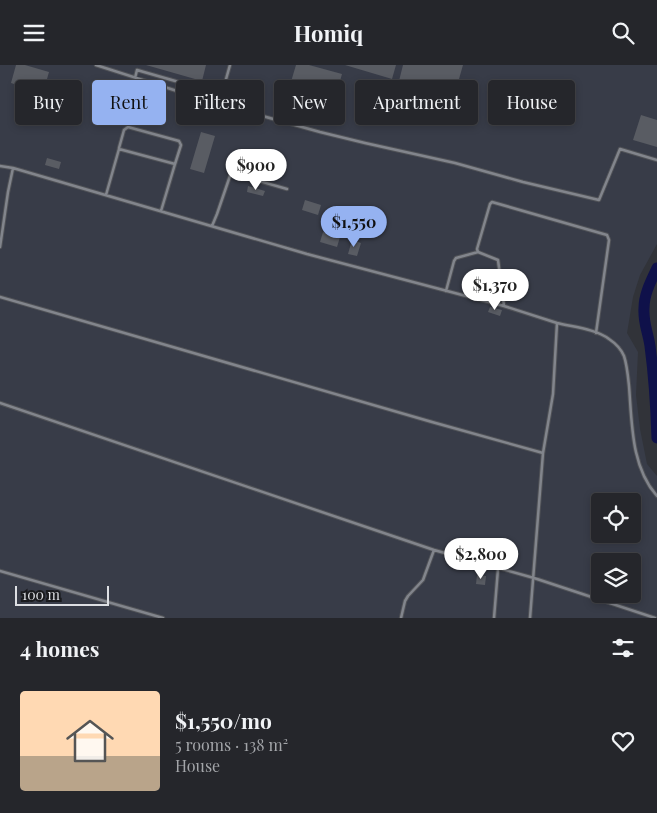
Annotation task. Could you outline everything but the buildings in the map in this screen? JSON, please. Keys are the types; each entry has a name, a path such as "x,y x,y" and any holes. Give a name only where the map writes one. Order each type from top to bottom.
{"lane":[{"path":"96,65 205,100 329,134 455,163 598,200 620,149 657,161"},
{"path":"135,78 137,70 217,93 223,90 230,65"},
{"path":"106,195 124,130 128,127 179,141 181,145 162,211"},
{"path":"119,149 175,164"},
{"path":"0,166 13,168 307,254 504,306 608,337 624,355 637,457 647,482 657,496"},
{"path":"0,247 13,168"},
{"path":"212,226 231,173 287,189"},
{"path":"478,252 492,202 608,235 609,240 596,333"},
{"path":"446,291 456,258 478,252 498,260 504,306"},
{"path":"0,297 543,453"},
{"path":"530,618 543,453 553,394 557,323"},
{"path":"0,403 434,550 534,578 655,618"},
{"path":"401,618 405,601 423,580 434,550"},
{"path":"494,618 498,569"},
{"path":"0,571 163,618"}],"shaded area":[{"path":"0,65 657,65 657,244 640,275 633,297 627,333 638,352 636,395 647,464 657,476 657,618 0,618"}],"waterway":[{"path":"657,268 644,303 645,323 653,369 657,438"}]}
